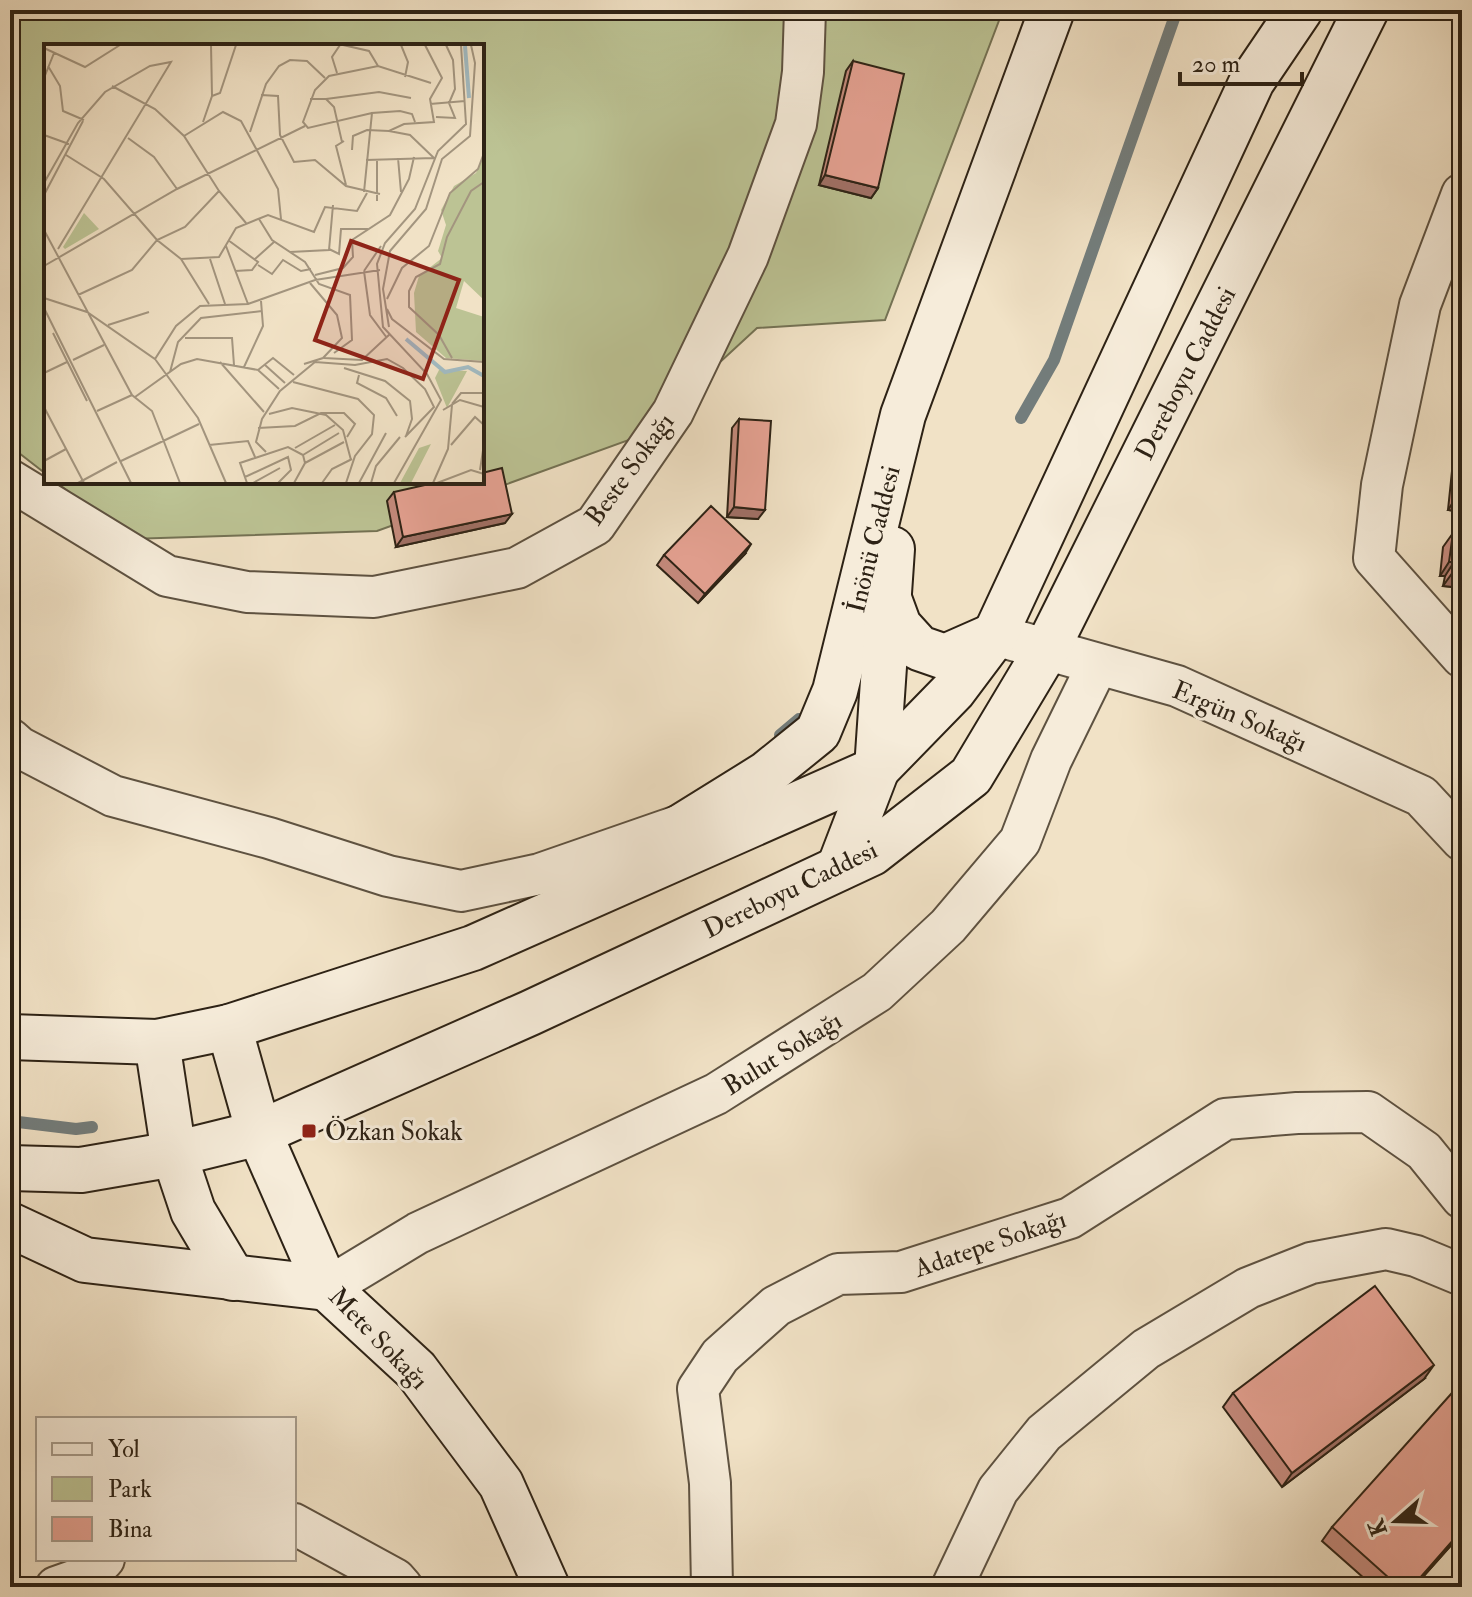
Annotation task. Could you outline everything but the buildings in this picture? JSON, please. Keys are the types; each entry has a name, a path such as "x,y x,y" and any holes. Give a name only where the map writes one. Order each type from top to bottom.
{"main road":[{"name":"İnönü Caddesi","path":"518,928 766,774 818,732 835,691 903,415 1052,10"},
{"path":"10,1037 157,1042 229,1027 473,948 877,769 953,691 995,635 1252,81 1300,10"},
{"name":"Dereboyu Caddesi","path":"10,1168 81,1170 174,1154 259,1133 530,1013 872,853 971,776 1047,649 1366,10"},
{"path":"839,868 877,769 903,415"},
{"path":"888,596 899,626 919,648 945,657 995,635"},
{"name":"Mete Sokağı","path":"229,1027 259,1133 327,1288 416,1370 501,1484 547,1587"},
{"path":"157,1042 174,1154 193,1211 233,1278"},
{"path":"10,1225 85,1260 327,1288"}],"street":[{"name":"Beste Sokağı","path":"10,480 167,576 247,592 374,597 517,568 595,525 673,412 748,256 796,124 803,72 805,10"},
{"path":"1462,194 1420,305 1382,485 1374,558 1462,657"},
{"name":"Ergün Sokağı","path":"995,635 1177,686 1421,796 1462,840"},
{"name":"Bulut Sokağı","path":"327,1288 418,1233 716,1094 877,992 948,926 1020,841 1051,760 1097,666"},
{"path":"10,739 19,747 113,796 269,838 388,876 461,891 540,874 688,823"},
{"name":"Adatepe Sokağı","path":"712,1587 710,1483 698,1389 720,1356 776,1306 838,1274 901,1272 1070,1218 1225,1119 1297,1113 1368,1112 1424,1151 1462,1198"},
{"path":"952,1587 998,1490 1007,1478 1044,1433 1146,1349 1248,1288 1311,1263 1386,1249 1416,1256 1462,1275"},
{"path":"296,1525 395,1579 402,1587"},
{"path":"56,1587 87,1576 102,1561"}],"green space":[{"path":"10,10 1003,10 885,320 757,328 640,436 377,531 129,539 59,484 484,484 484,44 44,44 44,472 10,446"}],"waterway":[{"path":"1021,418 1054,360 1177,10"},
{"path":"780,735 799,719"},
{"path":"10,1121 76,1129 92,1127"}],"place":[{"name":"Özkan Sokak","path":"309,1131"}]}
